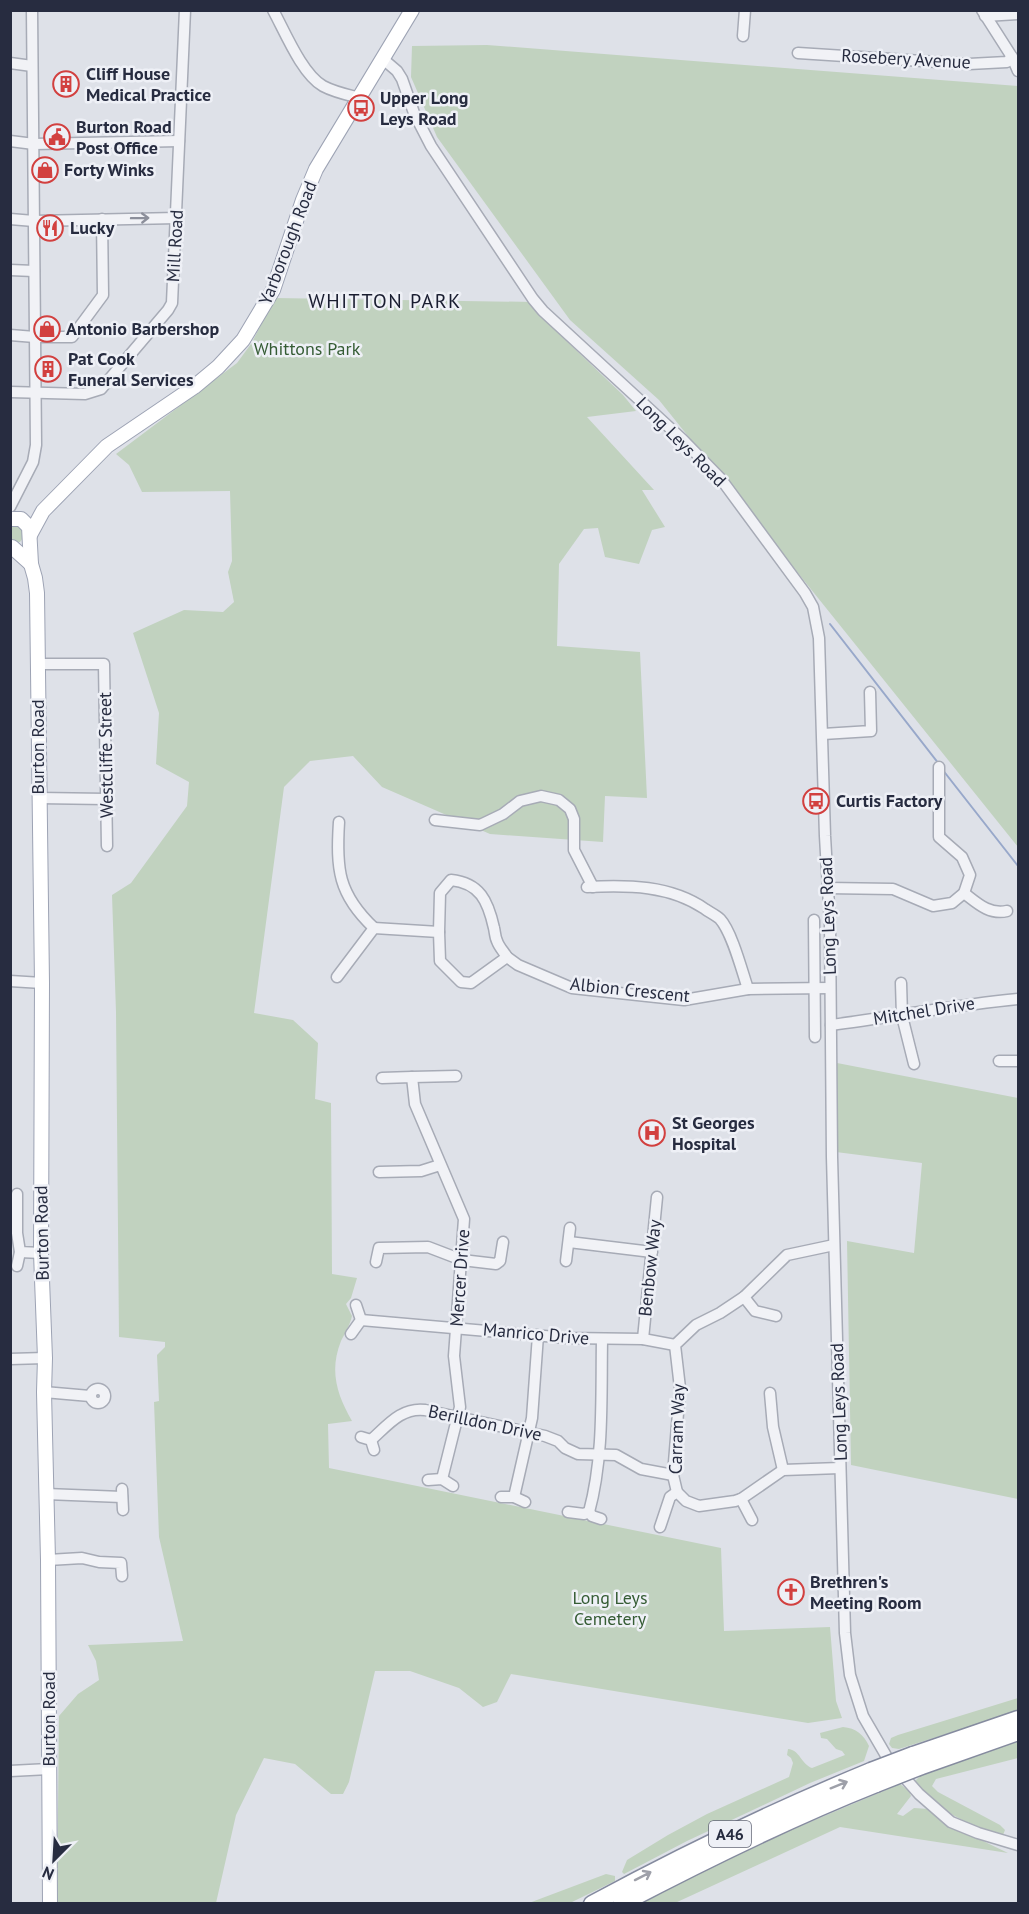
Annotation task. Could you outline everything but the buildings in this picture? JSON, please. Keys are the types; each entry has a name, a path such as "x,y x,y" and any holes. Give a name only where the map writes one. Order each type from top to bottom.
{"highway":[{"name":"A46","path":"621,1904 874,1778 1018,1719"},
{"name":"A46","path":"916,1761 1018,1732"},
{"name":"A46","path":"592,1904 687,1853 794,1803 874,1778"}],"main road":[{"name":"Yarborough Road","path":"43,511 107,446 194,387 218,367 243,340 273,290 303,200 316,170 412,10"},
{"path":"17,519 43,511"},
{"path":"11,546 22,546 43,511"},
{"path":"17,519 29,527 29,536"},
{"name":"Burton Road","path":"29,536 31,564 37,593 42,983 41,1253 48,1560 50,1904"},
{"path":"11,546 31,564"}],"street":[{"path":"10,507 34,456 32,10"},
{"name":"Mill Road","path":"10,392 85,394 101,389 172,303 185,10"},
{"path":"273,10 304,66 318,83 360,98"},
{"path":"743,36 745,10"},
{"path":"983,13 1018,14"},
{"path":"983,13 1012,57 1018,71"},
{"name":"Rosebery Avenue","path":"798,53 969,64 1007,62 1012,57"},
{"name":"Long Leys Road","path":"383,59 397,71 414,113 431,146 533,299 543,311 705,462 737,501 813,607 819,638 830,924 834,1245 844,1633 850,1675 863,1716 888,1759 924,1799 951,1822 1018,1845"},
{"path":"10,63 32,66"},
{"path":"10,141 34,144 179,141"},
{"path":"10,219 34,221 177,218"},
{"path":"10,335 35,338 72,337 103,295 102,219"},
{"path":"10,270 34,271"},
{"path":"15,495 17,519"},
{"name":"Westcliffe Street","path":"38,664 104,664 107,846"},
{"path":"823,734 871,731 870,692"},
{"path":"827,888 893,889 933,906 952,903 964,893 970,875 962,857 939,837 939,767"},
{"path":"435,820 480,825 503,814 520,801 541,796 559,800 570,809 574,819 574,850 589,887 621,885 662,890 698,904 721,920 748,989"},
{"path":"39,798 106,799"},
{"path":"339,822 337,853 344,888 359,913 374,928 439,932"},
{"path":"451,880 463,881 475,887 482,895 491,915 496,941 507,957 471,983 461,982 440,961 439,932 440,893 451,880"},
{"path":"964,893 982,907 999,913 1007,911"},
{"path":"814,920 815,1037"},
{"path":"337,976 374,928"},
{"name":"Albion Crescent","path":"507,957 518,965 572,987 684,1000 748,989 830,988"},
{"path":"10,981 42,983"},
{"path":"901,983 902,1016 914,1064"},
{"name":"Mitchel Drive","path":"831,1025 902,1016 972,1003 1018,999"},
{"path":"999,1061 1018,1061"},
{"path":"382,1078 456,1076"},
{"name":"Mercer Drive","path":"412,1077 415,1104 464,1219 454,1356 460,1401 442,1479"},
{"path":"379,1172 421,1171 440,1165"},
{"path":"17,1194 16,1233 20,1252 17,1266"},
{"name":"Benbow Way","path":"643,1339 657,1197"},
{"path":"566,1261 570,1228"},
{"path":"376,1262 379,1248 428,1247 462,1260 496,1264 500,1261 503,1242"},
{"path":"569,1242 652,1252"},
{"path":"675,1345 696,1325 744,1297 787,1255 834,1245"},
{"path":"20,1252 41,1253"},
{"path":"744,1297 755,1311 776,1316"},
{"path":"351,1334 361,1320 356,1305"},
{"name":"Manrico Drive","path":"361,1320 602,1340 643,1339 675,1345"},
{"path":"514,1497 534,1402 538,1335"},
{"path":"589,1512 596,1488 599,1454 602,1340"},
{"name":"Carram Way","path":"675,1345 680,1388 672,1475 677,1492 686,1501 699,1506 741,1500 783,1470"},
{"path":"10,1359 45,1358"},
{"path":"44,1392 90,1396"},
{"path":"770,1393 773,1427 783,1470 840,1468"},
{"name":"Berilldon Drive","path":"369,1442 394,1418 412,1409 425,1410 545,1436 558,1441 578,1454 616,1455 642,1469 672,1475"},
{"path":"428,1480 442,1479 453,1486"},
{"path":"660,1527 670,1497 677,1492"},
{"path":"46,1494 122,1493 123,1510"},
{"path":"501,1497 514,1497 525,1502"},
{"path":"741,1500 752,1520"},
{"path":"568,1512 584,1514 589,1512"},
{"path":"589,1512 592,1516 601,1519"},
{"path":"48,1560 82,1558 99,1562 121,1563 122,1576"},
{"path":"10,1771 49,1769"}],"green space":[{"path":"487,45 1018,86 1018,847 659,400 570,320 437,137 411,77 412,46"},
{"path":"275,298 534,302 556,331 623,395 636,411 587,417 654,490 642,490 665,527 652,530 639,564 605,557 598,528 584,529 559,564 557,646 640,652 647,798 605,796 603,842 490,834 382,787 353,756 310,761 284,787 254,1013 293,1020 318,1043 315,1099 331,1103 332,1274 357,1278 351,1298 346,1304 352,1316 337,1352 335,1373 342,1402 352,1421 328,1424 329,1468 721,1548 724,1631 830,1627 836,1701 842,1718 808,1723 511,1674 497,1702 483,1707 459,1688 410,1671 375,1671 349,1782 343,1794 331,1794 295,1764 264,1758 236,1815 216,1903 57,1904 59,1716 78,1694 99,1680 96,1661 88,1645 183,1641 159,1537 154,1402 159,1401 157,1355 165,1347 165,1342 119,1337 116,1012 112,895 131,883 187,806 189,782 156,764 159,713 133,633 184,610 223,612 234,602 228,572 232,561 230,491 142,492 129,465 116,454 237,363 251,344"},
{"path":"10,523 24,527 23,538 20,542 11,542"},
{"path":"837,1063 1018,1098 1018,1499 851,1465 847,1241 914,1253 922,1163 836,1152"},
{"path":"1018,1698 1018,1711 899,1749 892,1748 889,1744 891,1738 898,1735"},
{"path":"843,1727 856,1731 867,1742 869,1746 864,1761 810,1783 687,1841 624,1874 622,1872 627,1860 668,1835 707,1814 789,1777 793,1763 787,1755 788,1749 795,1752 812,1768 845,1755 827,1739 821,1738 820,1733"},
{"path":"1018,1740 1018,1758 936,1779 932,1786 938,1792 1000,1825 1005,1830 1003,1835 964,1821 934,1802 913,1783 920,1776"},
{"path":"900,1784 909,1791 911,1796 897,1814 903,1816 914,1808 929,1809 954,1827 1008,1853 840,1827 675,1903 637,1904 760,1843"},
{"path":"606,1874 615,1876 615,1881 570,1903 529,1903"}],"waterway":[{"path":"830,624 939,764"},
{"path":"942,769 1018,866"}],"place":[{"name":"Cliff House Medical Practice","path":"66,84"},
{"name":"Upper Long Leys Road","path":"361,108"},
{"name":"Burton Road Post Office","path":"57,137"},
{"name":"Forty Winks","path":"45,170"},
{"name":"Lucky","path":"50,228"},
{"name":"Antonio Barbershop","path":"47,329"},
{"name":"Pat Cook Funeral Services","path":"48,369"},
{"name":"Curtis Factory","path":"816,801"},
{"name":"St Georges Hospital","path":"652,1133"},
{"name":"Brethren's Meeting Room","path":"791,1592"}],"district":[{"name":"WHITTON PARK","path":"385,301"}],"park label":[{"name":"Whittons Park","path":"307,349"},
{"name":"Long Leys Cemetery","path":"610,1608"}]}
